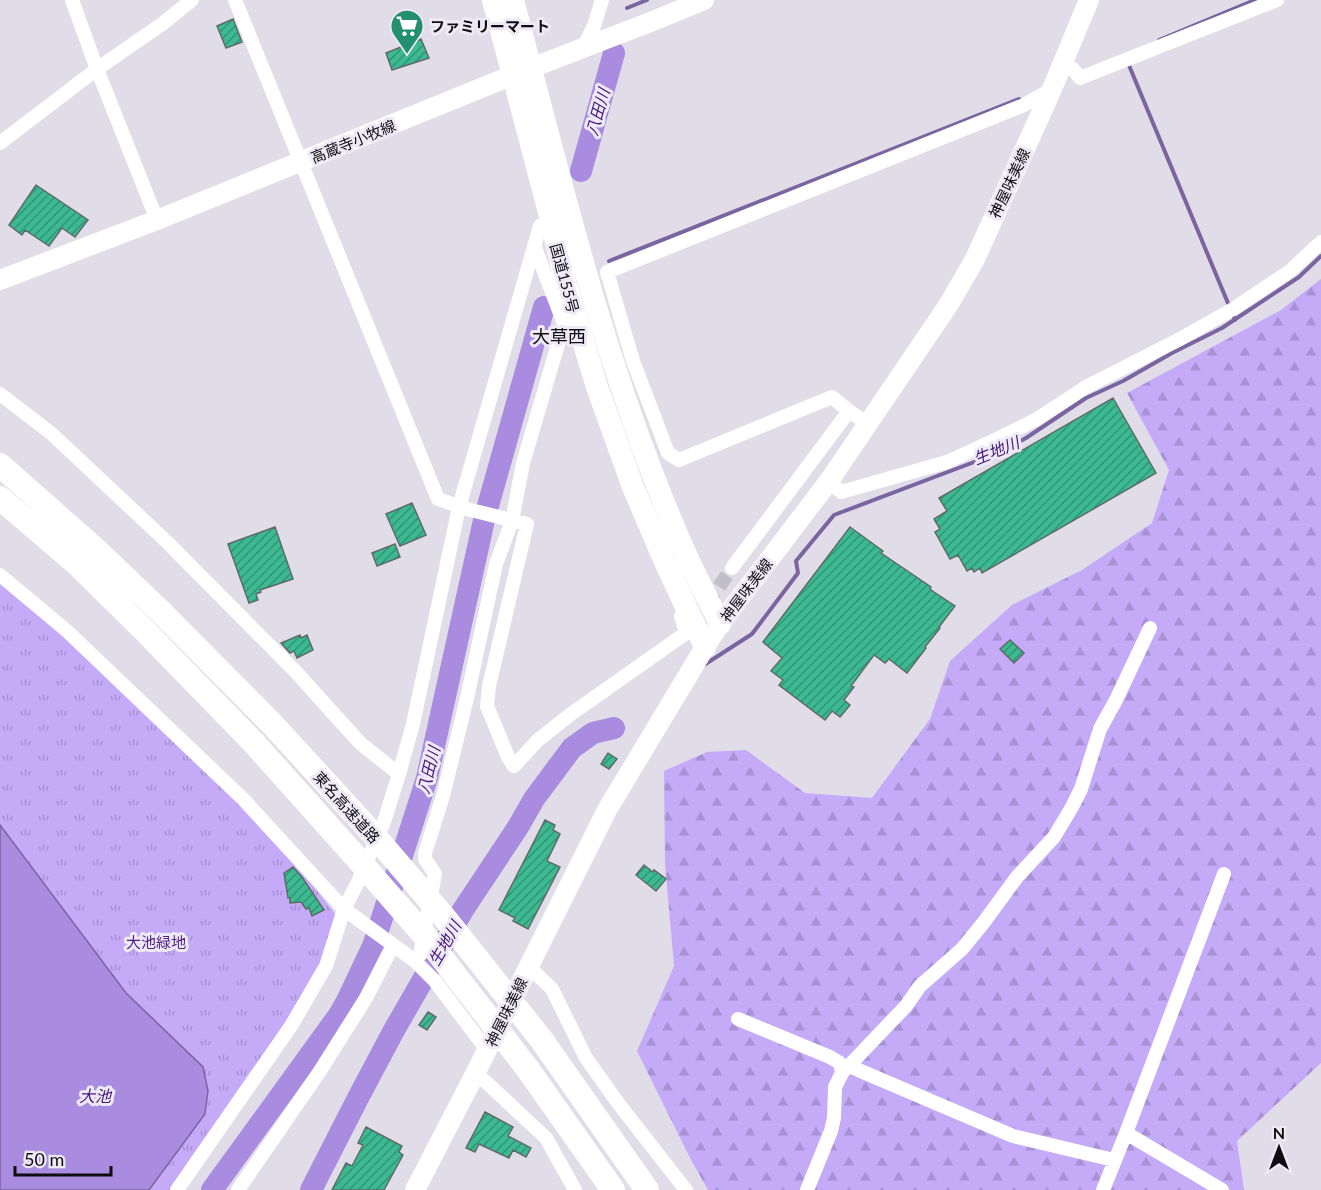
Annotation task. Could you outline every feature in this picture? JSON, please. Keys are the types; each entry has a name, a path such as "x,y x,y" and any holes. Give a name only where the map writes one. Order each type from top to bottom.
{"highway":[{"name":"国道155号","path":"493,0 522,71 618,381 684,552 720,624"},
{"name":"国道155号","path":"513,0 522,71 550,220 566,285 568,316 597,387 633,487 705,647"},
{"name":"東名高速道路","path":"0,465 95,549 160,612 273,725 373,834 444,917 542,1039 647,1190"},
{"name":"東名高速道路","path":"0,498 77,564 143,629 254,743 356,856 425,936 527,1068 614,1190"},
{"path":"0,513 143,629"}],"main road":[{"name":"高蔵寺小牧線","path":"0,280 157,220 522,71 704,0"},
{"name":"神屋味美線","path":"415,1190 607,810 705,647 829,481 949,304 975,259 1052,89 1089,0"}],"street":[{"path":"72,0 157,220"},
{"path":"0,143 192,0"},
{"path":"235,0 438,499 463,508 527,524 489,686 487,706 514,766 538,740 571,714 686,633 684,622 641,529 587,386 568,316 534,245"},
{"path":"583,48 594,26 602,0"},
{"path":"1060,69 1073,69 1080,78 1277,0"},
{"path":"868,424 832,397 679,460 668,453 633,361 607,272 1024,105 1052,89"},
{"path":"177,1190 291,1026 326,966 344,909 384,822 413,724 463,508 534,245 540,226 550,220"},
{"path":"829,481 841,492 946,462 998,439 1037,419 1086,387 1233,309 1290,271 1321,242"},
{"path":"415,961 420,955 435,874 425,859 425,853 449,774 496,564 523,463 568,316"},
{"path":"0,394 52,434 168,543 296,672 360,743 399,774"},
{"path":"732,568 849,411"},
{"path":"0,575 67,631 243,799 344,909 415,961 434,980 487,1050"},
{"path":"807,1190 831,1131 834,1118 835,1087 846,1069 906,1006 920,986 962,949 1017,877 1054,837 1081,789 1100,729 1150,628"},
{"path":"1103,1190 1224,874"},
{"path":"238,1190 355,1016 393,945"},
{"path":"529,967 552,989 586,1058 686,1190"},
{"path":"738,1019 830,1057 846,1069 1013,1136 1114,1160"},
{"path":"475,1074 546,1138 575,1190"},
{"path":"1126,1133 1222,1190"}],"green space":[{"path":"1321,279 1321,1063 1237,1141 1244,1190 708,1190 637,1051 674,966 665,863 664,771 707,752 746,750 805,793 872,798 930,719 950,661 1012,605 1082,570 1152,523 1169,470 1127,393 1281,310"},
{"name":"大池緑地","path":"0,582 64,635 239,802 297,864 339,919 322,965 288,1024 172,1190 0,1190"}],"water":[{"name":"大池","path":"0,825 126,993 203,1067 208,1091 205,1114 149,1190 0,1190"}],"building":[{"path":"233,19 242,42 226,48 217,26"},
{"name":"ファミリーマート","path":"421,39 429,58 392,70 386,53"},
{"path":"36,185 88,220 75,237 62,228 49,246 25,230 22,235 9,225"},
{"path":"1113,398 1156,473 982,573 980,568 974,572 972,568 967,571 958,555 950,559 935,532 940,529 934,519 947,511 939,498"},
{"path":"412,503 426,535 400,546 386,514"},
{"path":"275,527 293,579 260,590 261,592 256,594 258,600 249,603 228,544"},
{"path":"850,527 883,551 881,553 955,606 907,673 889,659 885,663 874,655 851,686 854,687 844,700 850,705 840,717 832,711 825,720 779,685 783,680 771,671 782,658 763,642"},
{"path":"395,544 400,557 377,566 372,553"},
{"path":"300,635 301,638 307,635 313,650 297,658 294,651 290,653 281,643"},
{"path":"1010,640 1024,653 1014,663 1000,649"},
{"path":"608,753 617,759 609,769 601,764"},
{"path":"545,820 555,825 553,830 560,834 547,861 560,867 528,929 513,921 515,918 499,910"},
{"path":"644,865 666,879 656,891 636,875"},
{"path":"293,867 324,910 312,916 309,908 306,909 301,902 290,903 284,873"},
{"path":"428,1012 436,1017 427,1030 419,1025"},
{"path":"485,1112 513,1127 508,1136 531,1148 526,1157 513,1150 509,1158 479,1144 475,1152 466,1148"},
{"path":"366,1127 402,1146 399,1152 403,1155 384,1190 332,1190 346,1163 352,1166 363,1145 358,1143"}],"waterway":[{"path":"627,8 647,0"},
{"path":"1159,40 1255,0"},
{"name":"八田川","path":"581,171 614,53"},
{"path":"1128,63 1235,320"},
{"path":"609,261 1019,99"},
{"name":"生地川","path":"704,665 752,634 798,573 796,561 834,515 998,453 1026,438 1086,398 1123,381 1222,328 1299,277 1321,256"},
{"name":"八田川","path":"212,1190 339,1015 373,946 427,778 484,520 544,307"},
{"name":"生地川","path":"311,1190 393,1032 463,910 534,799 572,748 593,733 614,728"}],"tunnel":[{"path":"707,604 732,568"}],"place":[{"name":"ファミリーマート","path":"407,55"}],"district":[{"name":"大草西","path":"559,336"}]}
